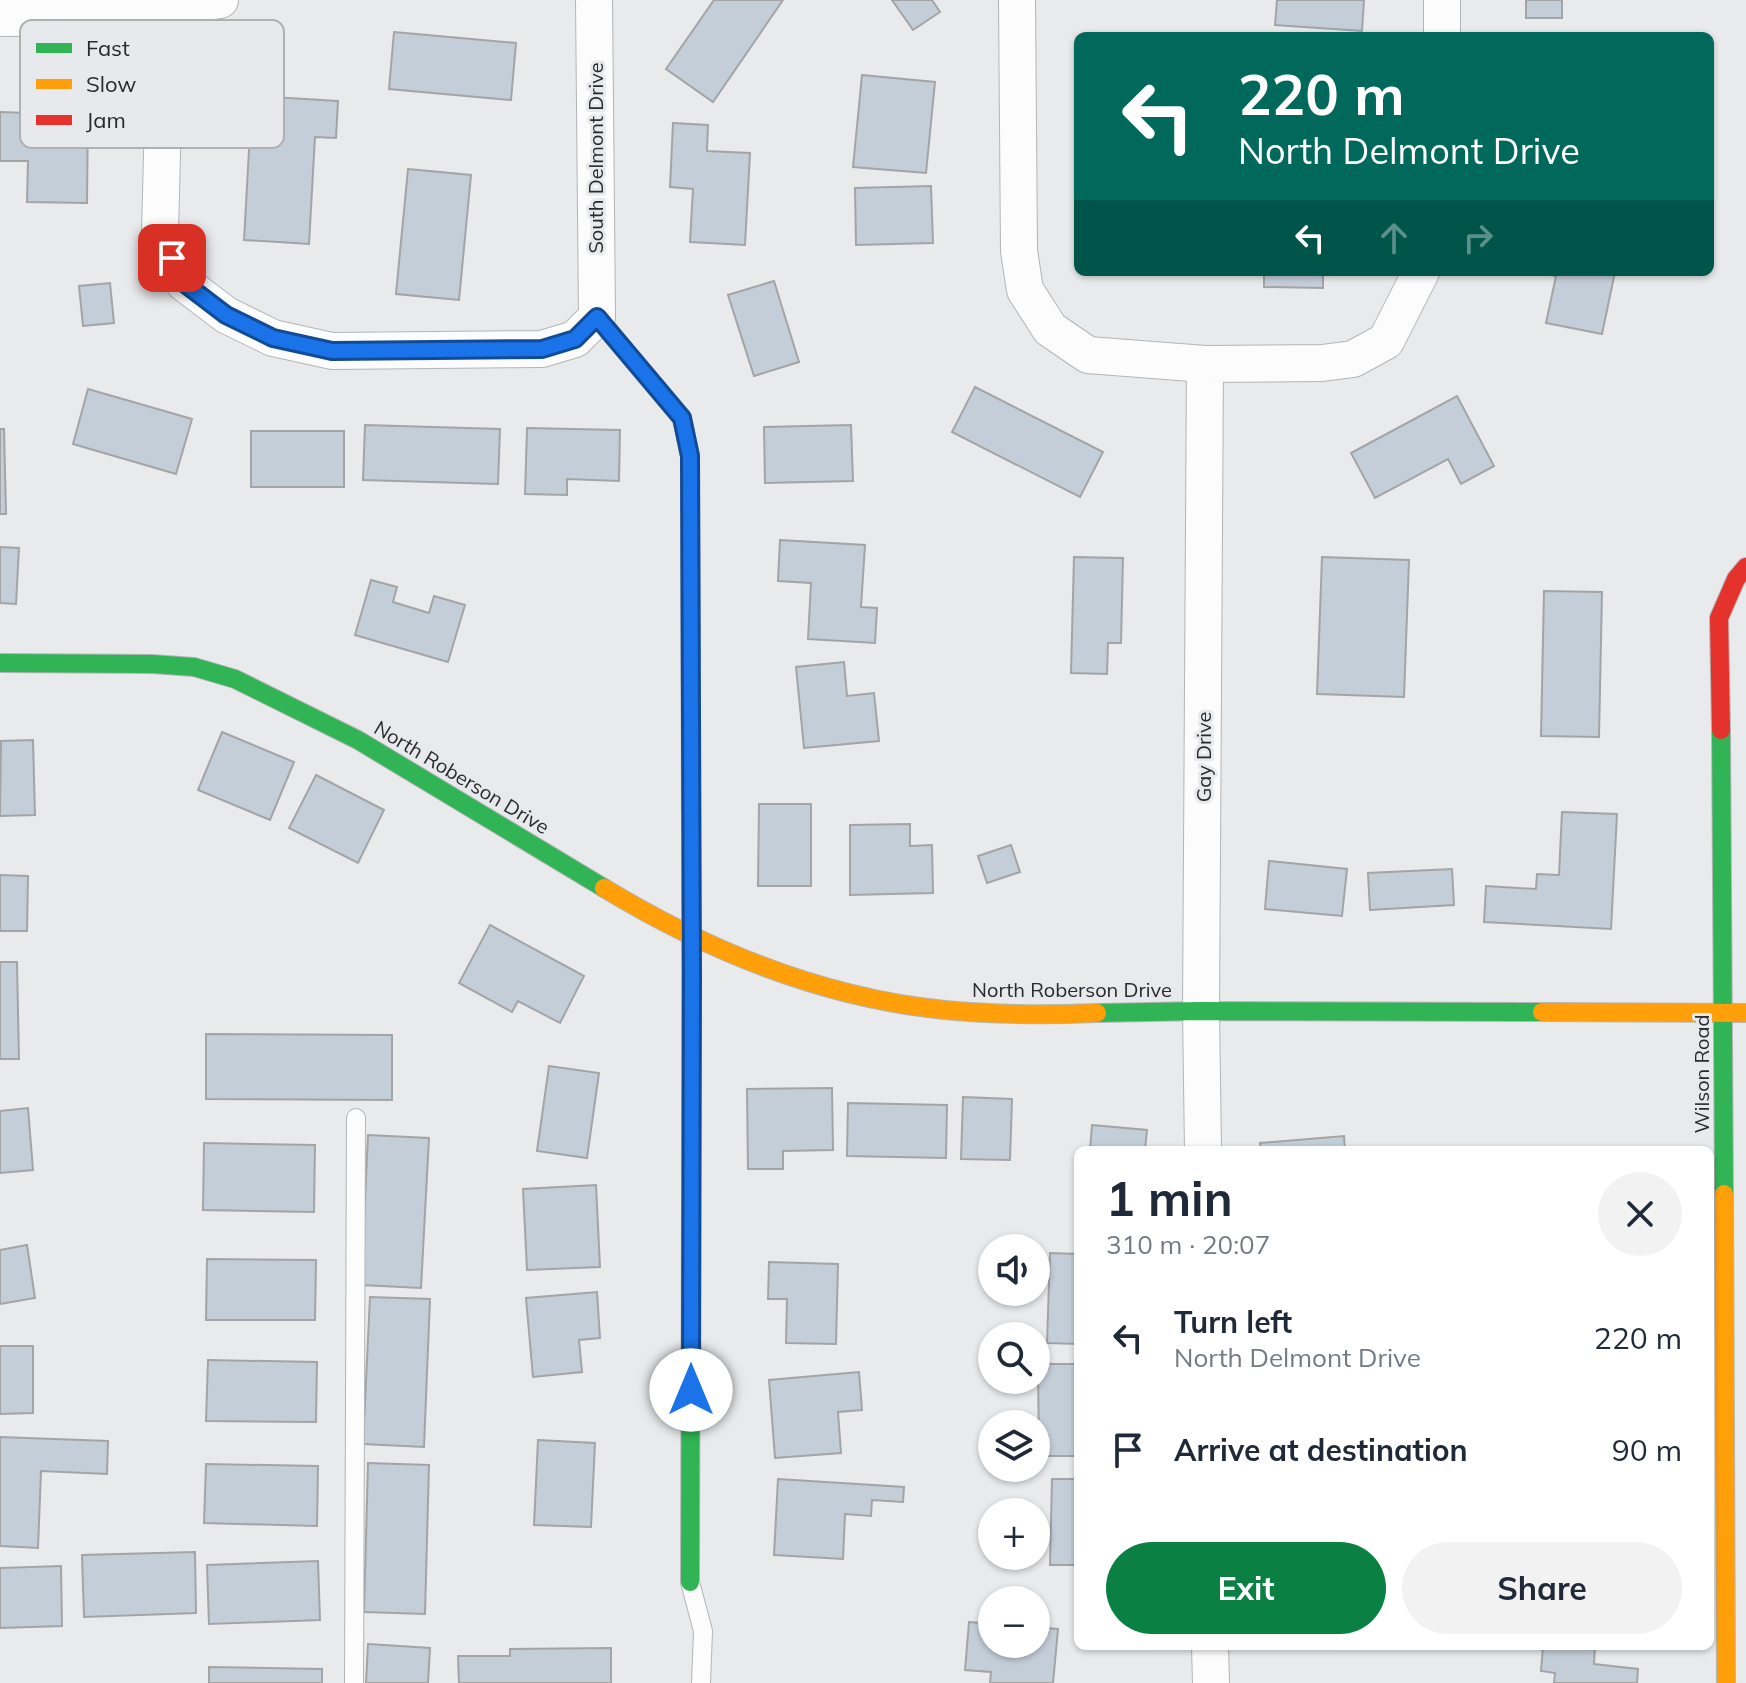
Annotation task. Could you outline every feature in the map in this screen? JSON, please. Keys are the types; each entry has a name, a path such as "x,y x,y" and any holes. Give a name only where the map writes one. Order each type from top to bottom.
{"street":[{"path":"0,18 58,18 220,0"},
{"name":"South Delmont Drive","path":"594,0 597,317"},
{"path":"1017,0 1019,251 1025,290 1050,329 1088,355 1205,364 1322,363 1353,359 1386,341 1419,276"},
{"path":"1442,0 1442,32"},
{"path":"162,148 160,232 184,283 226,315 273,338 332,351 542,349 575,339 597,317 682,418 690,456 690,1582"},
{"name":"Gay Drive","path":"1203,1146 1205,364"},
{"name":"Wilson Road","path":"1726,1683 1723,855 1719,618 1736,579 1746,567"},
{"name":"North Roberson Drive","path":"0,663 152,664 194,667 235,679 358,740 638,909 692,937 788,977 888,1002 944,1010 1032,1015 1201,1011 1746,1013"},
{"path":"1210,1650 1211,1683"},
{"path":"1738,1683 1746,1683"}],"lane":[{"path":"354,1683 356,1118"},
{"path":"690,1582 703,1631 701,1683"}],"building":[{"path":"714,0 783,0 713,102 666,69"},
{"path":"892,0 932,0 940,12 913,30"},
{"path":"1277,0 1364,0 1362,31 1275,25"},
{"path":"1526,0 1562,0 1562,18 1526,18"},
{"path":"394,32 516,43 511,100 389,89"},
{"path":"862,75 935,82 926,173 853,167"},
{"path":"284,98 338,101 336,138 315,137 309,244 244,240 249,148 284,148"},
{"path":"0,112 20,113 20,148 88,148 87,203 27,202 28,161 0,161"},
{"path":"673,123 708,125 707,151 750,153 745,245 690,242 693,189 670,187"},
{"path":"408,169 471,175 459,300 396,294"},
{"path":"931,186 933,243 856,245 855,188"},
{"path":"1264,276 1323,276 1323,288 1264,287"},
{"path":"1556,276 1614,276 1602,334 1546,323"},
{"path":"774,281 799,362 754,376 728,295"},
{"path":"110,283 114,323 83,326 79,286"},
{"path":"975,387 1103,452 1080,497 952,432"},
{"path":"88,389 192,419 176,474 73,444"},
{"path":"1457,396 1494,466 1461,484 1448,459 1375,498 1351,453"},
{"path":"365,425 500,429 498,484 363,480"},
{"path":"851,425 853,481 765,483 764,427"},
{"path":"527,428 620,430 619,481 567,479 567,495 525,494"},
{"path":"0,429 4,429 6,514 0,514"},
{"path":"251,431 344,431 344,487 251,487"},
{"path":"780,540 865,545 861,607 877,608 875,643 808,639 811,583 778,581"},
{"path":"0,547 19,548 16,604 0,603"},
{"path":"1074,557 1123,558 1121,643 1108,643 1107,674 1071,673"},
{"path":"1322,557 1409,560 1404,697 1317,694"},
{"path":"371,580 397,587 393,602 429,613 434,596 465,605 448,662 355,635"},
{"path":"1544,591 1602,592 1599,737 1541,736"},
{"path":"844,662 847,696 874,693 879,741 804,748 796,667"},
{"path":"222,732 294,762 270,820 198,790"},
{"path":"33,740 35,815 0,816 1,741"},
{"path":"316,775 384,810 358,863 289,828"},
{"path":"759,804 811,804 811,886 758,886"},
{"path":"1562,812 1617,814 1611,929 1484,922 1486,886 1536,889 1537,874 1559,875"},
{"path":"910,824 910,846 932,845 933,893 850,895 850,825"},
{"path":"1011,845 1020,872 987,883 978,856"},
{"path":"1269,861 1347,869 1342,916 1265,909"},
{"path":"1452,869 1454,905 1370,910 1368,873"},
{"path":"0,875 28,876 27,931 0,931"},
{"path":"490,925 584,976 560,1023 518,1001 512,1012 459,983"},
{"path":"0,962 17,962 19,1059 0,1059"},
{"path":"206,1034 392,1035 392,1100 206,1099"},
{"path":"549,1066 599,1073 587,1158 537,1151"},
{"path":"832,1088 833,1150 783,1151 783,1169 748,1169 747,1089"},
{"path":"963,1097 1012,1099 1010,1160 961,1159"},
{"path":"848,1103 947,1105 946,1158 847,1156"},
{"path":"28,1108 33,1170 0,1173 0,1111"},
{"path":"1092,1125 1147,1130 1145,1146 1090,1146"},
{"path":"368,1135 429,1138 421,1288 361,1285"},
{"path":"1344,1136 1345,1146 1260,1146 1260,1143"},
{"path":"204,1143 315,1145 314,1212 203,1210"},
{"path":"596,1185 600,1267 527,1270 523,1189"},
{"path":"27,1245 35,1298 0,1304 0,1250"},
{"path":"1050,1253 1074,1254 1074,1344 1050,1343"},
{"path":"207,1259 316,1260 315,1320 206,1320"},
{"path":"769,1262 838,1264 836,1344 786,1343 787,1299 768,1299"},
{"path":"597,1292 600,1338 579,1340 582,1372 533,1377 526,1298"},
{"path":"370,1297 430,1299 424,1447 363,1444"},
{"path":"0,1346 33,1346 33,1413 0,1414"},
{"path":"208,1360 317,1362 316,1422 206,1421"},
{"path":"1050,1364 1074,1364 1074,1456 1050,1456 1050,1410 1038,1410 1038,1394 1050,1394"},
{"path":"859,1372 862,1410 838,1412 841,1453 775,1458 769,1380"},
{"path":"0,1437 108,1441 107,1474 41,1471 38,1548 0,1546"},
{"path":"538,1440 595,1443 591,1527 534,1525"},
{"path":"368,1463 429,1465 425,1614 364,1612"},
{"path":"206,1464 318,1466 317,1526 204,1523"},
{"path":"778,1479 904,1487 903,1502 872,1500 871,1516 845,1514 843,1559 774,1555"},
{"path":"1052,1479 1074,1479 1074,1565 1050,1565"},
{"path":"195,1552 196,1613 84,1617 82,1555"},
{"path":"318,1561 320,1620 209,1624 207,1565"},
{"path":"61,1566 62,1626 0,1628 0,1568"},
{"path":"969,1622 978,1623 978,1658 1050,1658 1050,1628 1058,1629 1053,1683 990,1683 991,1672 965,1670"},
{"path":"368,1644 430,1648 428,1683 366,1683"},
{"path":"611,1648 611,1683 459,1683 458,1656 510,1656 510,1649"},
{"path":"1543,1650 1595,1650 1594,1664 1638,1669 1637,1683 1554,1683 1555,1673 1541,1671"},
{"path":"209,1667 322,1669 322,1683 209,1683"}],"traffic: fast":[{"path":"0,663 152,664 194,667 235,679 358,740 604,888"},
{"path":"1721,730 1724,1194"},
{"path":"1097,1013 1542,1012"},
{"path":"690,1582 691,1193"}],"traffic: slow":[{"path":"597,317 682,418 690,456 691,834"},
{"path":"604,888 725,951 811,983 855,995 964,1012 1097,1013"},
{"path":"1542,1012 1746,1013"},
{"path":"1724,1194 1726,1683"}],"traffic: jam":[{"path":"1721,730 1719,618 1736,579 1746,567"},
{"path":"691,834 691,1193"}],"route":[{"path":"172,258 184,283 226,315 273,338 332,351 542,349 575,339 597,317 682,418 690,456 691,1390"}]}
